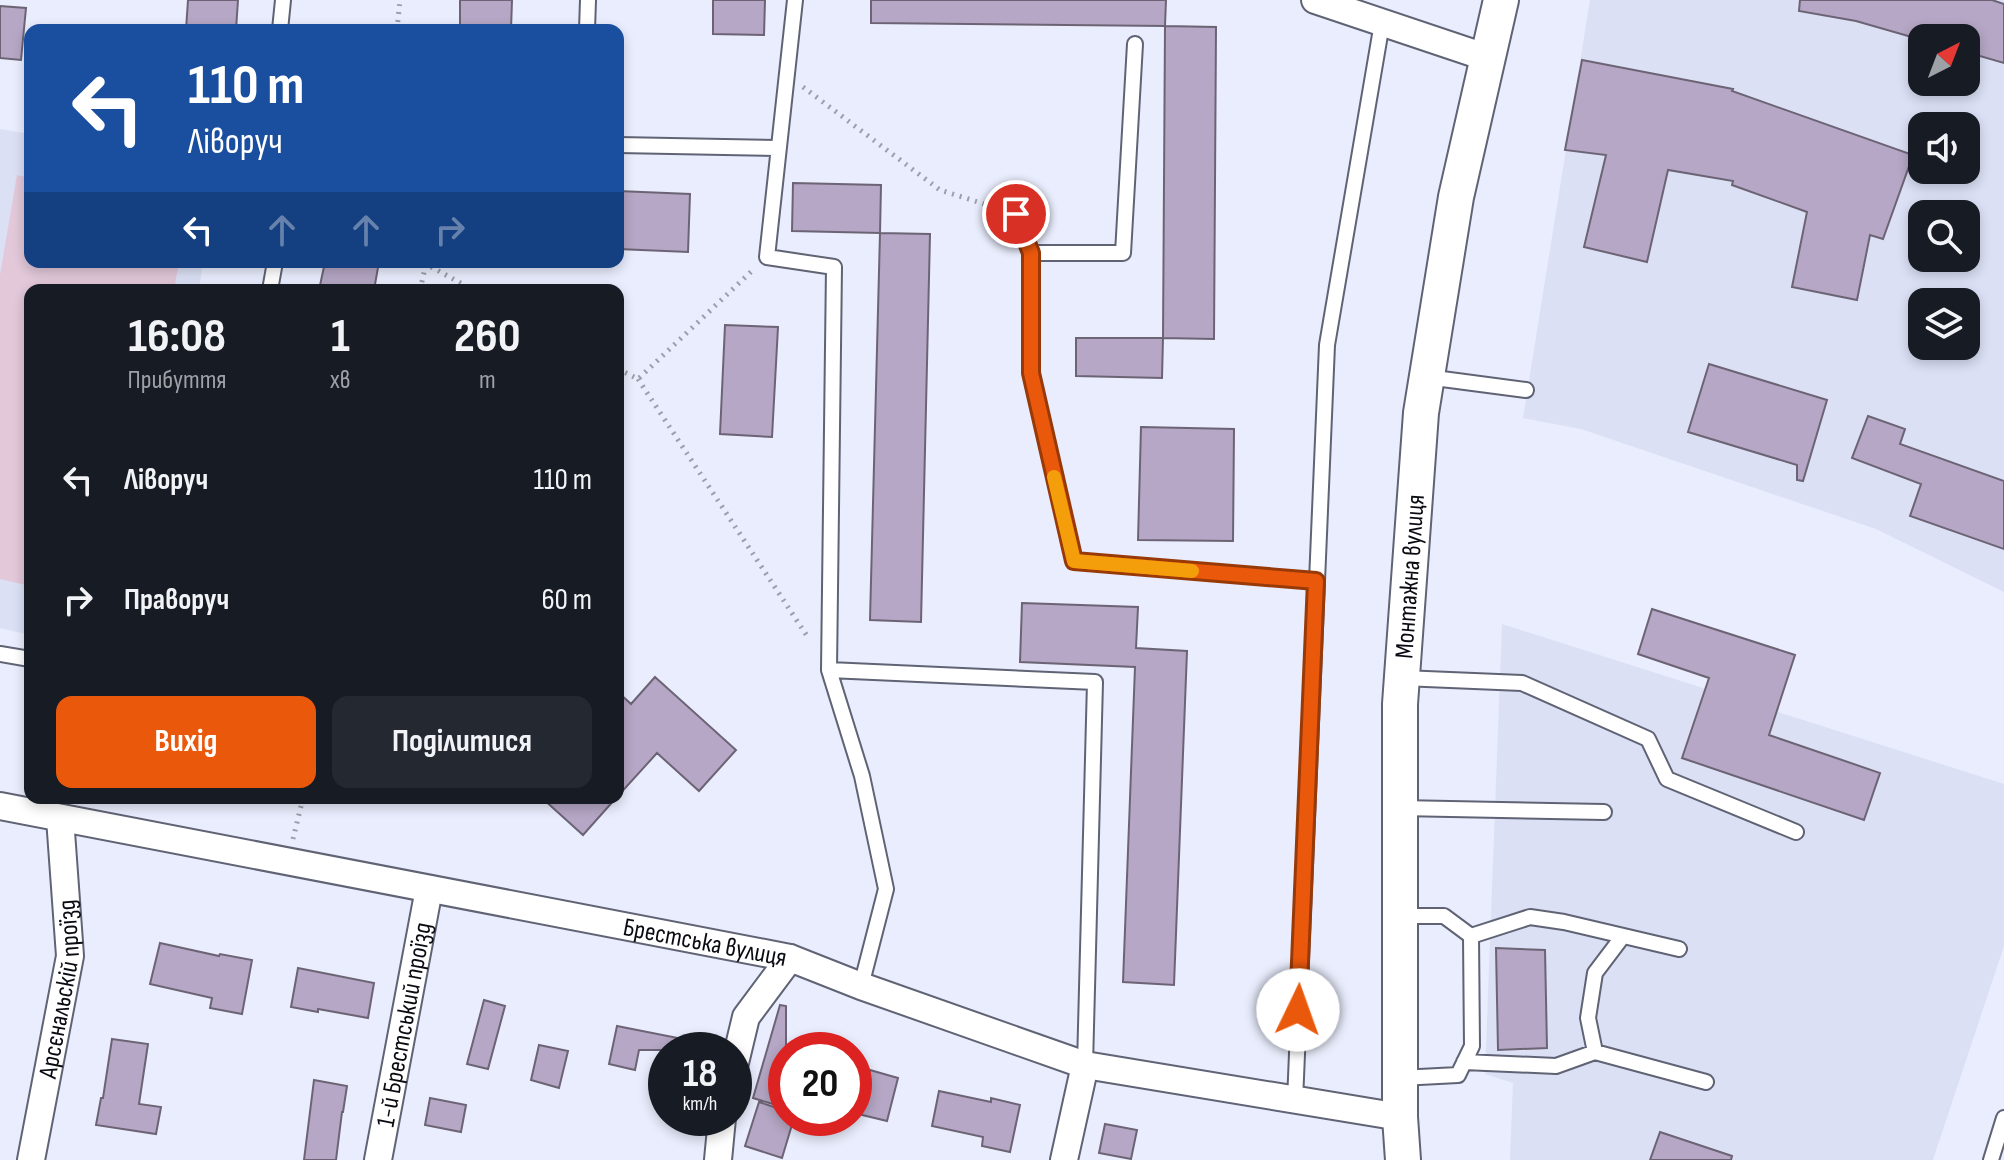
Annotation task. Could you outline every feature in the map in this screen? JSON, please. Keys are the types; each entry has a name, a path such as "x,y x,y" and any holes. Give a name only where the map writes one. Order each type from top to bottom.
{"street":[{"path":"1315,0 1488,58"},
{"name":"Монтажна вулиця","path":"1403,1160 1399,1078 1400,704 1421,413 1456,197 1501,0"},
{"name":"Брестська вулиця","path":"0,806 790,958 1085,1065 1400,1117"},
{"name":"Арсєнальскій проїзд","path":"31,1160 70,956 60,818"},
{"name":"1-й Брестський проїзд","path":"378,1160 429,889"},
{"path":"742,1032 746,1017 790,958"},
{"path":"1064,1160 1085,1065"},
{"path":"718,1160 720,1136"}],"lane":[{"path":"281,24 283,0"},
{"path":"587,24 588,0"},
{"path":"795,0 767,257 834,267 829,670 862,776 886,889 861,986"},
{"path":"1295,1101 1327,345 1382,23"},
{"path":"1031,253 1123,253 1135,44"},
{"path":"624,145 778,148"},
{"path":"1016,214 1031,253 1031,373 1074,561 1316,581"},
{"path":"1427,377 1526,390"},
{"path":"0,654 24,658"},
{"path":"829,670 1095,682 1085,1065"},
{"path":"1402,678 1522,683 1648,739 1667,779 1796,832"},
{"path":"1400,808 1604,812"},
{"path":"1399,916 1444,916 1471,936"},
{"path":"1471,936 1530,917 1679,949"},
{"path":"1399,1078 1458,1075 1472,1046 1471,936"},
{"path":"1595,1052 1588,1018 1595,973 1623,936"},
{"path":"1464,1062 1556,1066 1595,1052 1706,1082"},
{"path":"1991,1160 2004,1118"}],"path":[{"path":"398,24 400,0"},
{"path":"786,74 940,190 1016,214"},
{"path":"638,379 767,257"},
{"path":"434,268 462,284"},
{"path":"624,372 638,379 829,670"},
{"path":"293,839 302,804"}],"shaded area":[{"path":"1590,0 2004,0 2004,592 1876,529 1581,429 1523,418"},
{"path":"0,129 24,133 24,268 202,268 200,284 24,284 24,634 0,628"},
{"path":"17,175 24,177 24,268 178,268 175,284 24,284 24,585 0,579 0,275"},
{"path":"1502,624 2004,784 2004,946 1933,1160 1510,1160 1513,1083 1485,1074"}],"building":[{"path":"188,0 238,0 236,24 186,24"},
{"path":"460,0 512,0 511,24 460,24"},
{"path":"713,0 765,0 764,35 713,34"},
{"path":"871,0 1166,0 1165,26 871,23"},
{"path":"1800,0 1992,0 2004,4 2004,63 1980,56 1980,24 1908,24 1908,36 1856,21 1799,11"},
{"path":"0,6 26,8 21,60 0,58"},
{"path":"1165,26 1216,27 1214,339 1163,338"},
{"path":"1582,60 1733,89 1908,153 1908,169 1883,239 1870,235 1857,300 1792,287 1807,212 1732,185 1733,181 1668,170 1647,262 1584,247 1606,155 1565,150"},
{"path":"793,183 881,185 880,233 792,231"},
{"path":"624,191 690,194 688,252 624,249"},
{"path":"880,233 930,234 921,622 870,620"},
{"path":"324,268 378,268 375,284 320,284"},
{"path":"725,325 778,327 772,437 720,434"},
{"path":"1076,338 1163,338 1162,378 1076,376"},
{"path":"1709,364 1827,400 1803,481 1797,480 1797,465 1688,432"},
{"path":"1868,416 1905,429 1900,444 2004,481 2004,549 1910,516 1921,484 1852,458"},
{"path":"1141,427 1234,429 1233,541 1138,540"},
{"path":"1022,603 1138,607 1136,648 1187,651 1174,985 1123,982 1135,667 1020,662"},
{"path":"1652,609 1795,655 1769,735 1880,773 1864,820 1682,758 1709,678 1638,654"},
{"path":"655,677 736,750 699,791 657,753 624,789 624,698 631,704"},
{"path":"549,804 611,804 583,835"},
{"path":"160,943 252,960 242,1014 210,1008 212,998 150,984"},
{"path":"1496,948 1545,950 1547,1048 1498,1050"},
{"path":"298,968 374,983 368,1018 291,1007"},
{"path":"484,1000 505,1006 488,1069 467,1064"},
{"path":"780,1005 786,1006 786,1032 772,1032"},
{"path":"617,1026 648,1032 648,1050 639,1050 635,1070 609,1064"},
{"path":"112,1039 148,1044 139,1104 161,1107 156,1134 96,1125"},
{"path":"539,1045 568,1051 559,1088 531,1080"},
{"path":"768,1046 768,1103 753,1098"},
{"path":"872,1071 898,1078 887,1121 872,1117"},
{"path":"314,1080 347,1086 336,1160 304,1160"},
{"path":"939,1091 1020,1105 1010,1152 982,1146 983,1137 932,1126"},
{"path":"430,1098 466,1105 461,1132 425,1125"},
{"path":"759,1102 768,1105 768,1136 789,1136 782,1158 745,1146 748,1136 752,1136 752,1124"},
{"path":"1105,1124 1137,1130 1131,1159 1099,1153"},
{"path":"1660,1132 1732,1156 1731,1160 1650,1160"}],"slow traffic":[{"path":"1054,477 1074,561 1192,571"}],"route":[{"path":"1016,214 1031,253 1031,373 1074,561 1316,581 1298,1010"}]}
